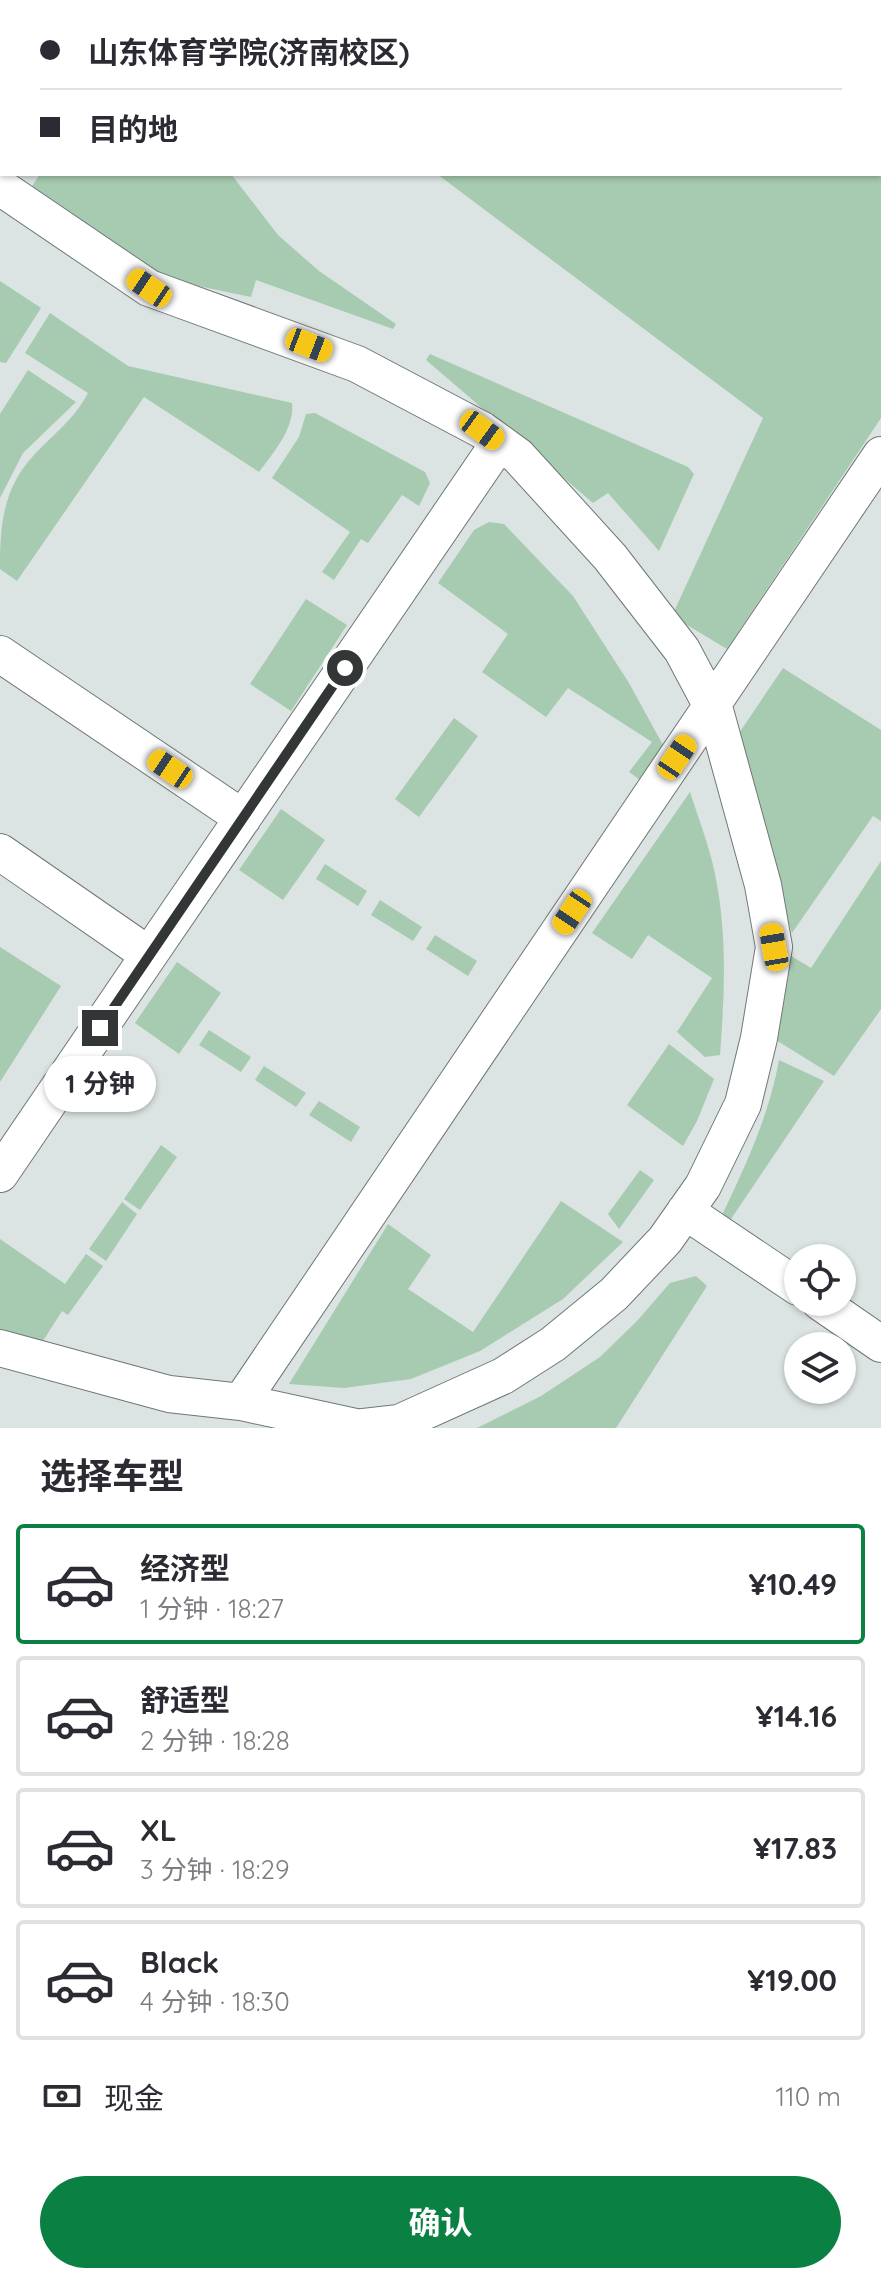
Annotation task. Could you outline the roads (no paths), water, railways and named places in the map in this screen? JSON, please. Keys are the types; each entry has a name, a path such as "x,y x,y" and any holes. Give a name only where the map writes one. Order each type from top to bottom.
{"street":[{"path":"0,187 149,288 357,364 428,400 518,456 610,557 682,650 712,706 763,885 774,947 759,1038 743,1104 703,1186 665,1240 614,1294 553,1344 503,1376 399,1423 356,1428 241,1402 169,1394 0,1348"},
{"path":"0,1174 499,443"},
{"path":"241,1402 881,455"},
{"path":"0,654 243,818"},
{"path":"0,852 149,955"},
{"path":"685,1211 784,1278"},
{"path":"840,1316 881,1344"}]}
